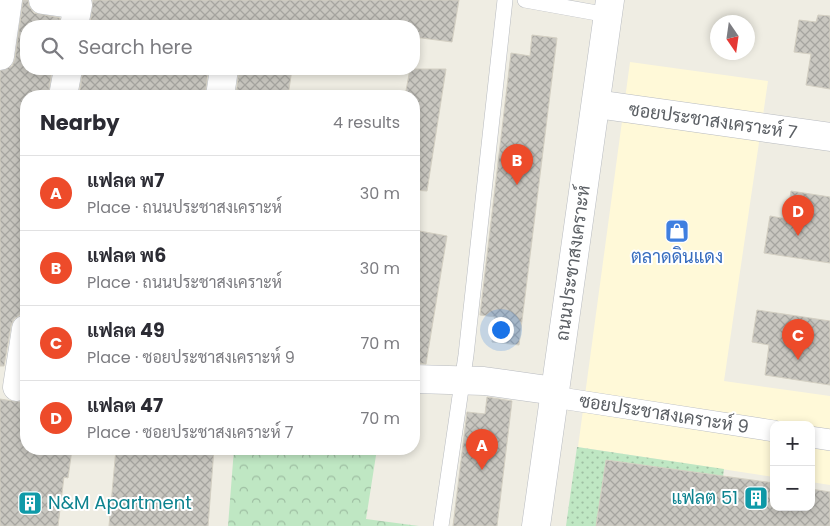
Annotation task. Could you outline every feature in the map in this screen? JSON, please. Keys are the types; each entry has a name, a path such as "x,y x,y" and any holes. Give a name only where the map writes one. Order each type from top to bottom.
{"street":[{"path":"0,56 8,0"},
{"path":"43,0 76,16"},
{"name":"ถนนประชาสงเคราะห์","path":"536,526 609,8"},
{"path":"64,90 67,75"},
{"path":"221,90 223,75"},
{"name":"ซอยประชาสงเคราะห์ 7","path":"596,104 830,137"},
{"path":"14,387 20,358"},
{"path":"420,379 462,380 554,394"},
{"name":"ซอยประชาสงเคราะห์ 9","path":"554,394 770,431"},
{"path":"815,438 830,440"}],"lane":[{"path":"441,526 462,380 505,0"},
{"path":"525,0 609,8"}],"shaded area":[{"name":"ตลาดดินแดง","path":"630,62 768,81 724,381 830,396 830,485 815,483 815,421 770,421 770,476 578,447"}],"green space":[{"path":"577,447 724,469 717,526 566,526"},
{"path":"234,455 376,455 366,519 419,526 228,526"}],"building":[{"path":"23,0 28,0 29,6 34,13 60,18 60,20 20,20"},
{"path":"93,0 459,0 452,42 420,38 420,20 91,20"},
{"path":"818,15 830,16 830,89 806,85 811,54 794,52 799,20 816,22"},
{"path":"20,22 20,75 51,75 49,90 20,90 20,315 14,319 11,326 4,366 0,366 0,71 12,66 15,59"},
{"path":"532,35 557,38 519,345 492,342 495,317 480,315 511,53 530,56"},
{"path":"420,69 446,69 427,191 420,190 420,90 406,90 409,75 420,75"},
{"path":"82,75 207,75 206,90 80,90"},
{"path":"238,75 291,75 289,90 237,90"},
{"path":"791,191 830,197 830,263 764,253 770,216 787,219"},
{"path":"420,231 447,236 426,364 420,364"},
{"path":"757,310 830,321 830,385 765,375 769,345 752,342"},
{"path":"487,397 512,401 497,526 453,526 467,412 485,414"},
{"path":"0,399 20,402 20,455 71,455 68,478 64,477 58,526 0,526"},
{"path":"115,455 214,455 208,526 109,526"},
{"path":"606,460 770,482 770,511 815,511 815,490 830,492 830,526 596,526"}],"place":[{"name":"แฟลต พ6","path":"517,185"},
{"name":"ตลาดดินแดง","path":"677,231"},
{"name":"แฟลต 47","path":"798,236"},
{"name":"แฟลต 49","path":"798,360"},
{"name":"แฟลต พ7","path":"482,470"},
{"name":"แฟลต 51","path":"756,498"},
{"name":"N&M Apartment","path":"30,503"}]}
